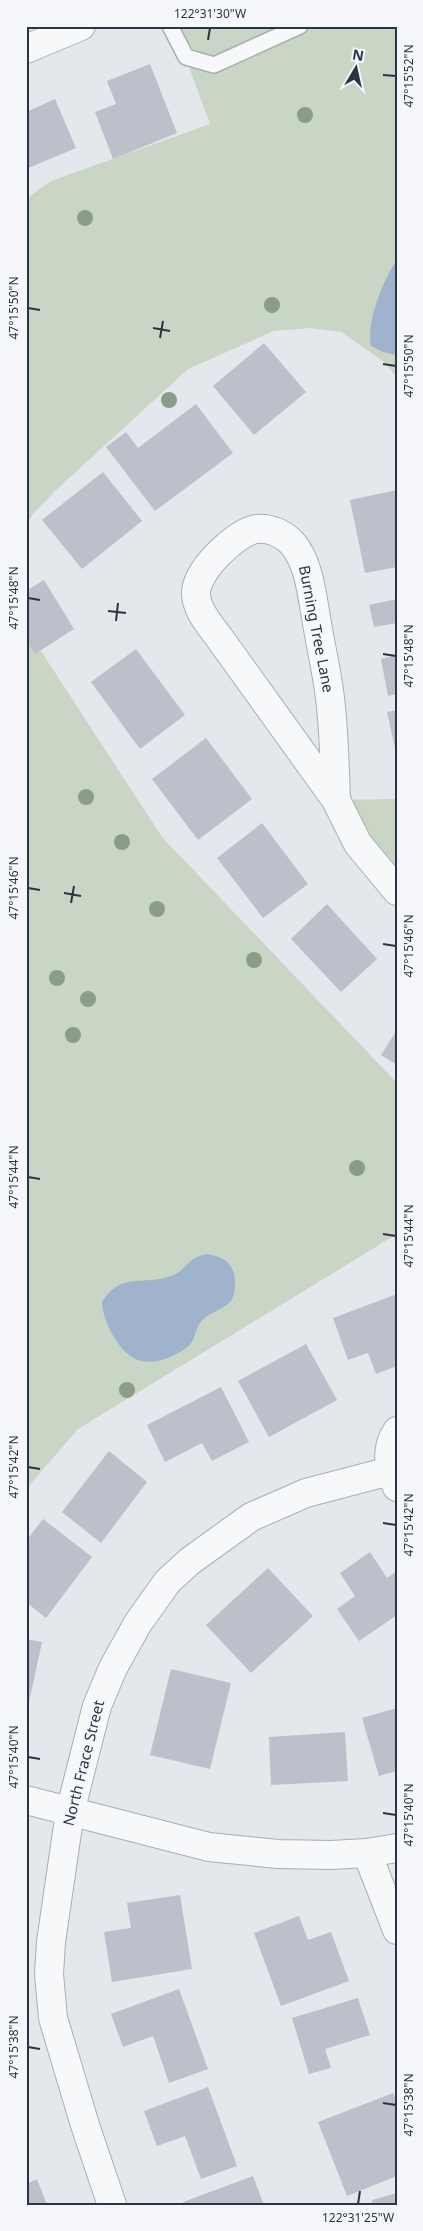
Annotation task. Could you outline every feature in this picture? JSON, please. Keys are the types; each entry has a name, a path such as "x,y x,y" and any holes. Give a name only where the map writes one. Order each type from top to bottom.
{"street":[{"path":"26,49 81,26"},
{"name":"Burning Tree Lane","path":"336,800 330,697 308,576 298,553 284,536 268,530 251,530 240,537 208,566 199,580 196,590 198,600 213,629 336,800 358,844 397,891"},
{"name":"North Frace Street","path":"112,2205 85,2125 53,2018 49,1974 51,1942 70,1812 97,1706 110,1676 138,1623 168,1581 190,1561 251,1518 306,1493 393,1479 388,1454 392,1438 397,1431"},
{"path":"26,1800 209,1847 278,1854 331,1855 367,1853 397,1848"},
{"path":"367,1853 397,1930"}],"lane":[{"path":"170,26 186,57 214,65 300,26"}],"green space":[{"path":"174,26 397,26 397,377 383,361 341,332 310,328 274,331 188,369 54,492 33,514 26,525 26,199 51,181 210,124"},
{"path":"26,628 162,837 397,1083 397,1234 78,1429 26,1489"},
{"path":"397,799 397,891 336,800"}],"water":[{"path":"397,260 397,355 383,352 371,346 370,337 373,314 381,289"},
{"path":"207,1254 220,1257 232,1267 235,1286 234,1295 230,1302 203,1320 189,1345 172,1356 162,1360 147,1362 137,1360 126,1353 111,1332 103,1309 102,1302 109,1292 125,1283 171,1276 180,1271 194,1258"}],"building":[{"path":"150,64 177,133 113,159 95,112 116,104 107,81"},
{"path":"55,99 76,148 26,169 26,112"},
{"path":"264,343 306,392 254,435 213,386"},
{"path":"196,404 233,453 155,511 106,447 126,432 138,448"},
{"path":"103,472 142,521 82,569 42,520"},
{"path":"397,490 397,567 365,573 350,500"},
{"path":"44,580 74,629 35,654 26,640 26,591"},
{"path":"397,599 397,623 374,627 369,605"},
{"path":"136,649 185,715 140,749 91,682"},
{"path":"397,655 397,694 388,696 381,659"},
{"path":"397,710 397,753 396,753 387,712"},
{"path":"206,738 252,799 198,840 152,779"},
{"path":"262,823 308,884 263,918 217,858"},
{"path":"327,904 377,959 341,992 291,939"},
{"path":"397,1030 397,1065 381,1055"},
{"path":"397,1294 397,1366 376,1374 368,1353 348,1360 333,1318"},
{"path":"306,1344 337,1400 269,1437 238,1381"},
{"path":"221,1387 249,1442 212,1461 202,1443 165,1462 147,1425"},
{"path":"109,1451 147,1482 101,1543 62,1512"},
{"path":"43,1519 92,1557 46,1618 26,1602 26,1541"},
{"path":"370,1552 387,1578 397,1571 397,1615 359,1641 337,1609 355,1596 340,1573"},
{"path":"268,1568 313,1616 251,1673 206,1625"},
{"path":"26,1639 42,1642 27,1711 26,1711"},
{"path":"171,1669 231,1683 210,1769 150,1755"},
{"path":"397,1708 397,1771 379,1776 362,1718"},
{"path":"345,1732 348,1781 271,1785 269,1737"},
{"path":"180,1895 192,1969 112,1982 104,1932 131,1928 127,1903"},
{"path":"299,1916 308,1940 331,1932 349,1981 281,2006 254,1933"},
{"path":"179,1989 208,2069 169,2083 153,2036 123,2047 111,2014"},
{"path":"358,1998 370,2035 325,2049 331,2068 309,2074 292,2018"},
{"path":"208,2087 237,2166 201,2179 185,2136 157,2146 144,2111"},
{"path":"393,2093 397,2103 397,2176 347,2196 318,2122"},
{"path":"253,2176 264,2205 184,2205 183,2202"},
{"path":"37,2179 47,2205 26,2205 26,2184"},
{"path":"397,2193 397,2205 373,2205 372,2200"}]}
